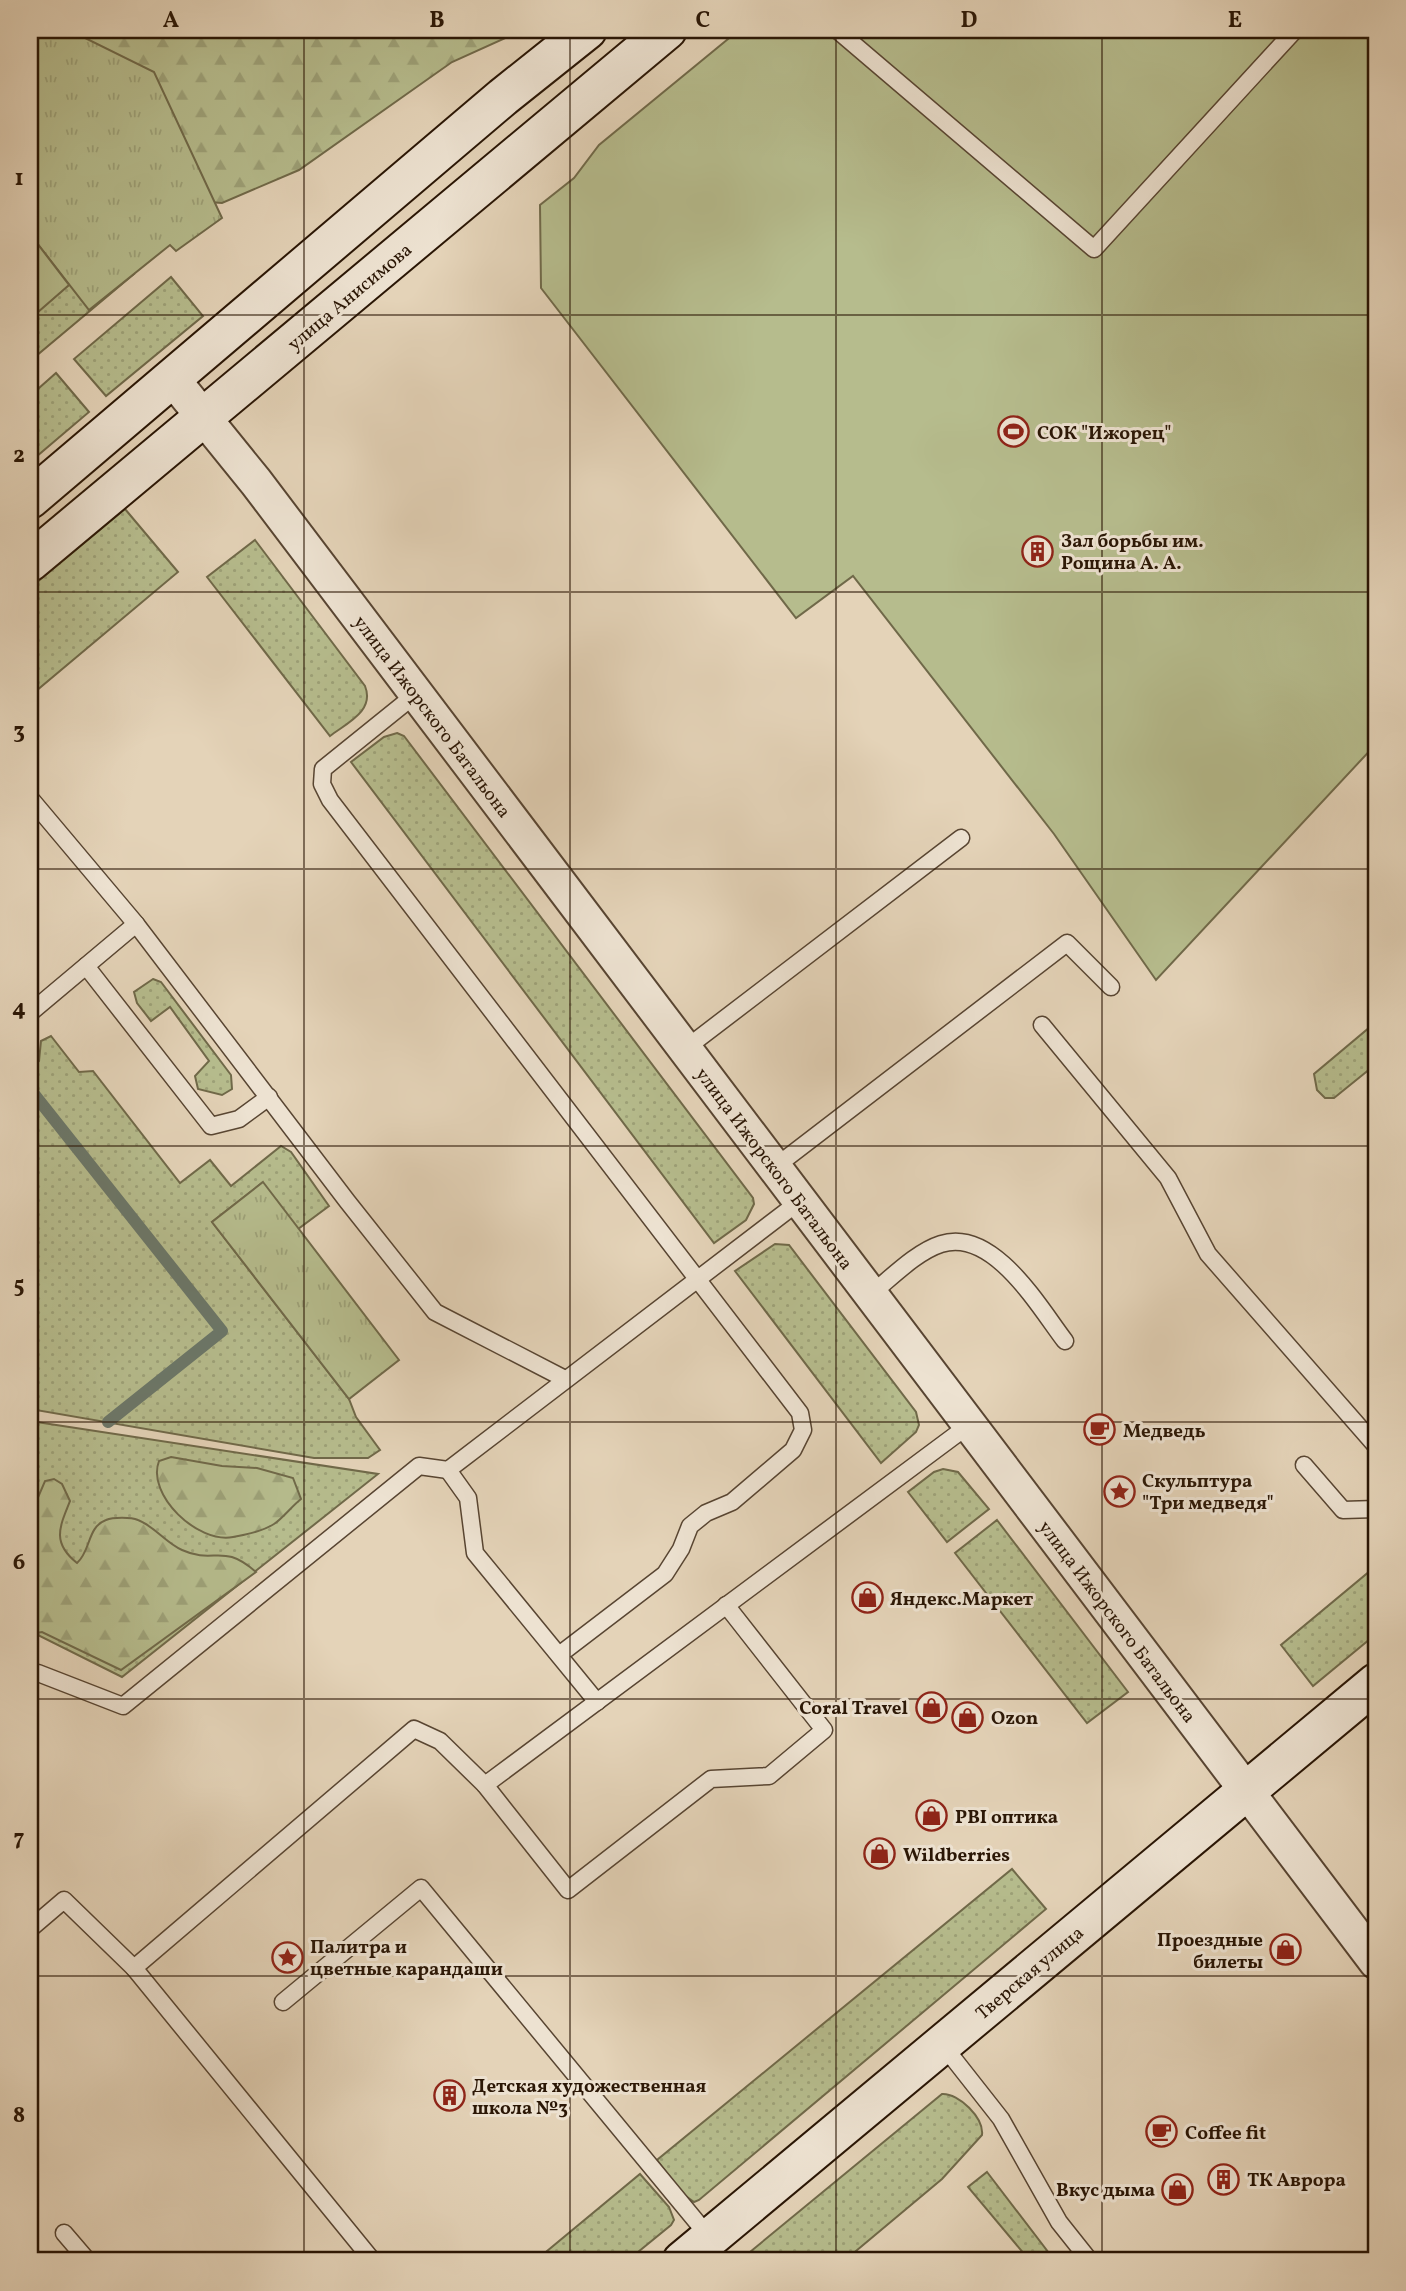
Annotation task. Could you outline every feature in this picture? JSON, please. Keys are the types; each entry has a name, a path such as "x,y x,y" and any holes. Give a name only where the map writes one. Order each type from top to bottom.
{"main road":[{"path":"30,499 171,377 587,30"},
{"name":"улица Анисимова","path":"30,562 667,30"},
{"name":"Тверская улица","path":"696,2250 1376,1683"}],"street":[{"name":"улица Ижорского Батальона","path":"171,377 416,694 1376,1962"}],"lane":[{"path":"837,30 1094,249 1295,30"},
{"path":"416,694 323,769 322,784 330,800 800,1413 803,1430 793,1450 732,1502 706,1513 690,1526 681,1549 665,1574 559,1655"},
{"path":"30,798 136,924 435,1312 565,1379"},
{"path":"685,1049 961,838"},
{"path":"30,1013 136,924"},
{"path":"775,1167 1067,943 1111,987"},
{"path":"86,966 211,1126 239,1119 269,1097"},
{"path":"1042,1025 1168,1178 1208,1254 1376,1446"},
{"path":"30,1674 38,1673 123,1706 419,1466 448,1470 800,1201"},
{"path":"871,1294 926,1252 942,1244 961,1242 988,1251 1012,1272 1065,1340"},
{"path":"485,1785 969,1425"},
{"path":"1304,1465 1343,1510 1376,1509"},
{"path":"448,1470 468,1498 475,1553 597,1702"},
{"path":"134,1968 414,1729 440,1741 485,1785 568,1890 711,1779 769,1776 824,1730 726,1605"},
{"path":"283,2002 421,1888 696,2250"},
{"path":"30,1929 64,1900 134,1968 373,2261"},
{"path":"942,2045 1001,2119 1059,2222 1090,2261"},
{"path":"64,2233 88,2261"}],"green space":[{"path":"30,30 244,30 259,35 267,30 523,30 452,62 299,170 222,203 208,202"},
{"path":"30,30 69,30 154,72 222,218 176,251 170,245 89,310 30,234"},
{"name":"СОК \"Ижорец\"","path":"739,30 1376,30 1376,744 1156,980 1054,834 853,576 796,618 541,288 540,205 574,178 599,145"},
{"path":"30,172 134,274 30,361"},
{"path":"30,234 69,285 30,319"},
{"path":"171,277 203,316 106,396 74,359"},
{"path":"56,373 89,412 30,462 30,396"},
{"path":"125,509 178,572 30,696 30,588"},
{"path":"255,540 365,686 367,695 363,709 358,716 330,736 207,577"},
{"path":"397,733 404,736 753,1198 754,1204 746,1220 714,1243 351,762 384,737"},
{"path":"153,979 161,982 231,1075 232,1089 222,1095 198,1089 195,1076 209,1061 170,1007 151,1021 137,1003 134,992"},
{"path":"1376,1022 1376,1064 1334,1098 1325,1098 1317,1090 1314,1074"},
{"path":"51,1036 79,1072 93,1071 180,1183 210,1160 231,1186 281,1146 291,1152 329,1206 298,1229 262,1183 212,1222 349,1399 356,1417 380,1450 368,1458 314,1458 30,1409 30,1069 39,1061 41,1041"},
{"path":"263,1182 399,1360 349,1399 212,1222"},
{"path":"775,1244 789,1245 916,1412 919,1425 916,1432 881,1463 735,1271"},
{"path":"30,1421 378,1474 122,1677 38,1635 30,1636"},
{"path":"171,1457 222,1466 257,1468 293,1478 301,1499 277,1522 259,1531 233,1537 205,1533 178,1514 167,1502 160,1488 157,1474 159,1461"},
{"path":"943,1469 958,1472 989,1509 947,1542 908,1492 934,1472"},
{"path":"54,1479 62,1484 70,1501 61,1527 61,1542 69,1556 77,1563 100,1523 109,1519 127,1518 144,1523 182,1550 203,1556 235,1558 256,1572 121,1670 42,1632 30,1634 30,1516 45,1481"},
{"path":"997,1520 1128,1692 1087,1723 955,1553"},
{"path":"1376,1566 1376,1634 1313,1686 1281,1645"},
{"path":"1012,1869 1046,1909 699,2200 694,2202 683,2194 657,2160"},
{"path":"942,2094 963,2102 975,2114 982,2128 982,2135 942,2179 844,2261 739,2261"},
{"path":"987,2172 1055,2261 1030,2261 968,2187"},
{"path":"640,2174 669,2207 674,2220 671,2225 627,2261 535,2261"}],"waterway":[{"path":"30,1089 222,1331 108,1422"}],"place":[{"name":"СОК \"Ижорец\"","path":"1014,432"},
{"name":"Зал борьбы им. Рощина А. А.","path":"1038,551"},
{"name":"Медведь","path":"1100,1430"},
{"name":"Скульптура \"Три медведя\"","path":"1119,1491"},
{"name":"Яндекс.Маркет","path":"867,1598"},
{"name":"Coral Travel","path":"931,1707"},
{"name":"Ozon","path":"968,1717"},
{"name":"PBI оптика","path":"932,1816"},
{"name":"Wildberries","path":"880,1854"},
{"name":"Проездные билеты","path":"1286,1950"},
{"name":"Палитра и цветные карандаши","path":"287,1957"},
{"name":"Детская художественная школа №3","path":"449,2096"},
{"name":"Coffee fit","path":"1162,2132"},
{"name":"ТК Аврора","path":"1224,2179"},
{"name":"Вкус дыма","path":"1178,2189"}]}
